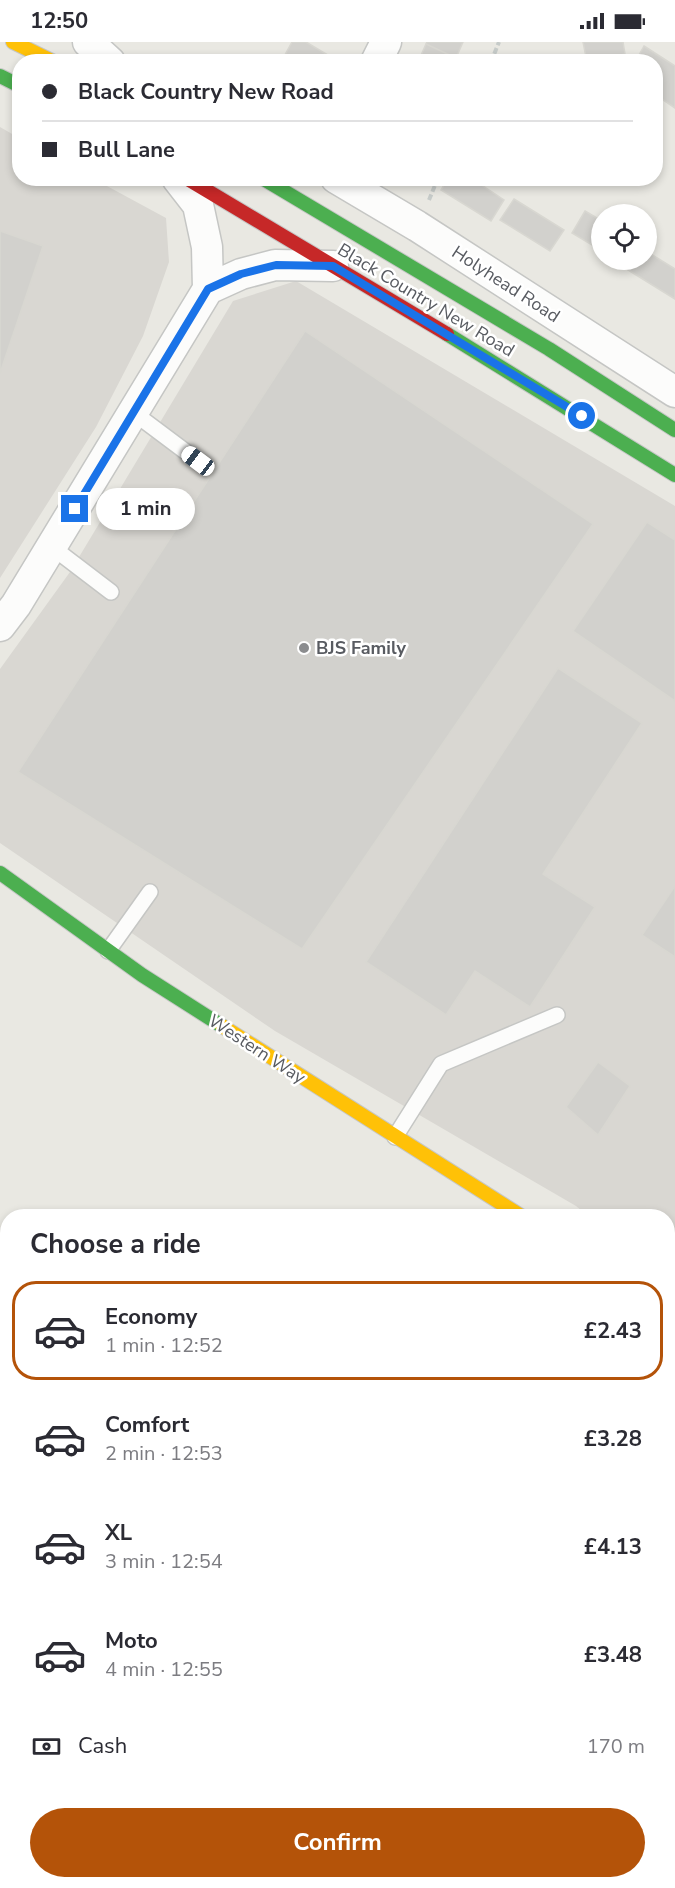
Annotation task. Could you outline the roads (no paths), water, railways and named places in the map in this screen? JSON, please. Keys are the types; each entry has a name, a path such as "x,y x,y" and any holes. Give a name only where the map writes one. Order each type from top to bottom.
{"main road":[{"path":"13,42 38,54"},
{"name":"Black Country New Road","path":"199,186 488,357 675,475"},
{"name":"Black Country New Road","path":"275,186 549,350 675,430"},
{"name":"Western Way","path":"0,873 142,975 510,1209"}],"street":[{"path":"88,42 101,54"},
{"path":"0,626 52,547 208,289 207,247 198,205 183,186"},
{"name":"Holyhead Road","path":"350,186 417,226 675,392"},
{"path":"208,289 241,274 276,265 333,266"}],"lane":[{"path":"134,413 198,461"},
{"path":"52,547 111,592"},
{"path":"108,951 150,892"},
{"path":"395,1137 441,1064 557,1015"}],"place":[{"name":"BJS Family","path":"304,648"}]}
